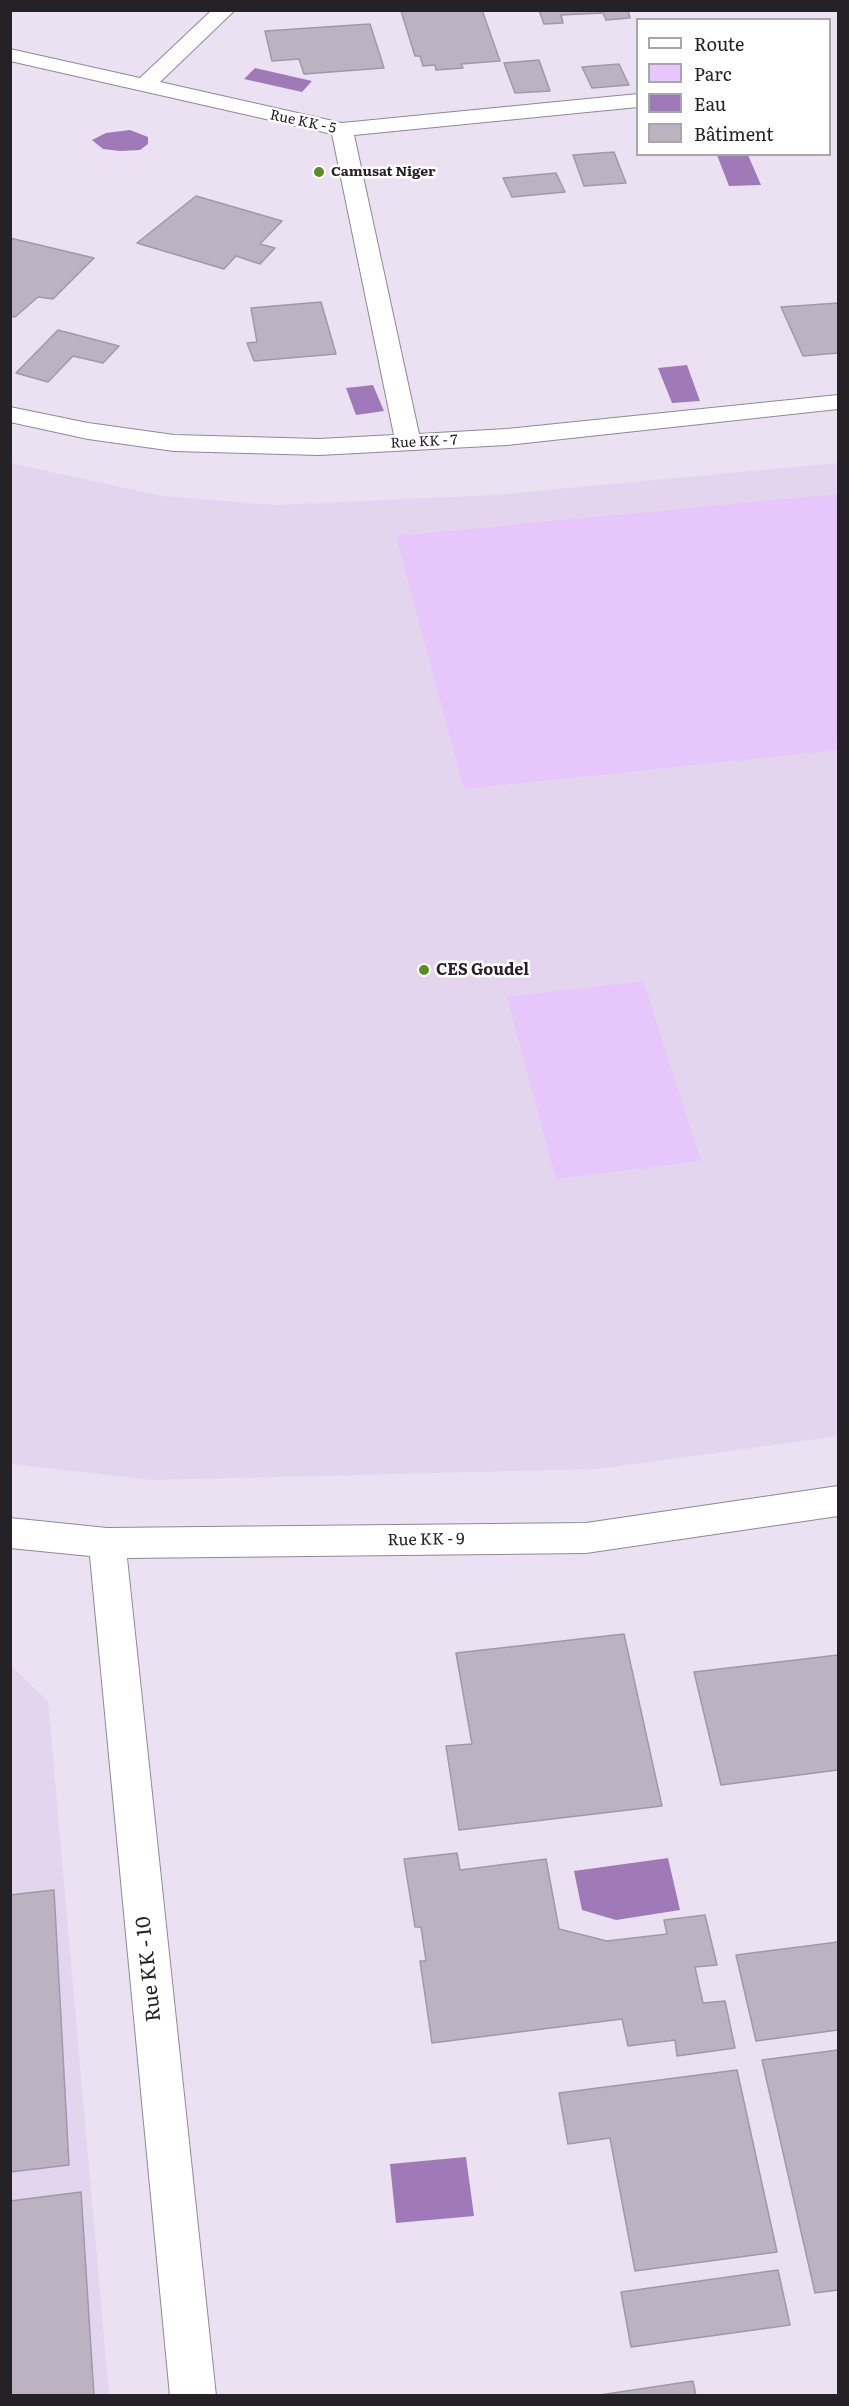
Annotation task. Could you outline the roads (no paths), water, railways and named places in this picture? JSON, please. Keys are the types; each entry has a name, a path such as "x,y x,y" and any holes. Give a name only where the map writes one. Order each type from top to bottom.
{"street":[{"path":"146,84 225,10"},
{"name":"Rue KK - 5","path":"10,55 342,130 636,100"},
{"path":"342,130 408,443"},
{"name":"Rue KK - 7","path":"10,414 88,431 174,443 319,447 507,437 838,402"},
{"name":"Rue KK - 9","path":"10,1533 107,1543 586,1538 838,1501"},
{"name":"Rue KK - 10","path":"107,1543 193,2396"}],"water":[{"path":"255,68 312,81 302,92 244,79"},
{"path":"130,130 148,137 148,144 140,150 120,151 103,149 92,140 106,133"},
{"path":"717,156 748,156 761,185 729,186"},
{"path":"687,365 700,401 672,403 658,368"},
{"path":"373,385 384,411 356,415 346,388"},
{"path":"668,1858 680,1910 616,1920 582,1910 574,1871"},
{"path":"466,2157 474,2216 396,2223 390,2164"}],"place":[{"name":"Camusat Niger","path":"319,172"},
{"name":"CES Goudel","path":"424,970"}]}
